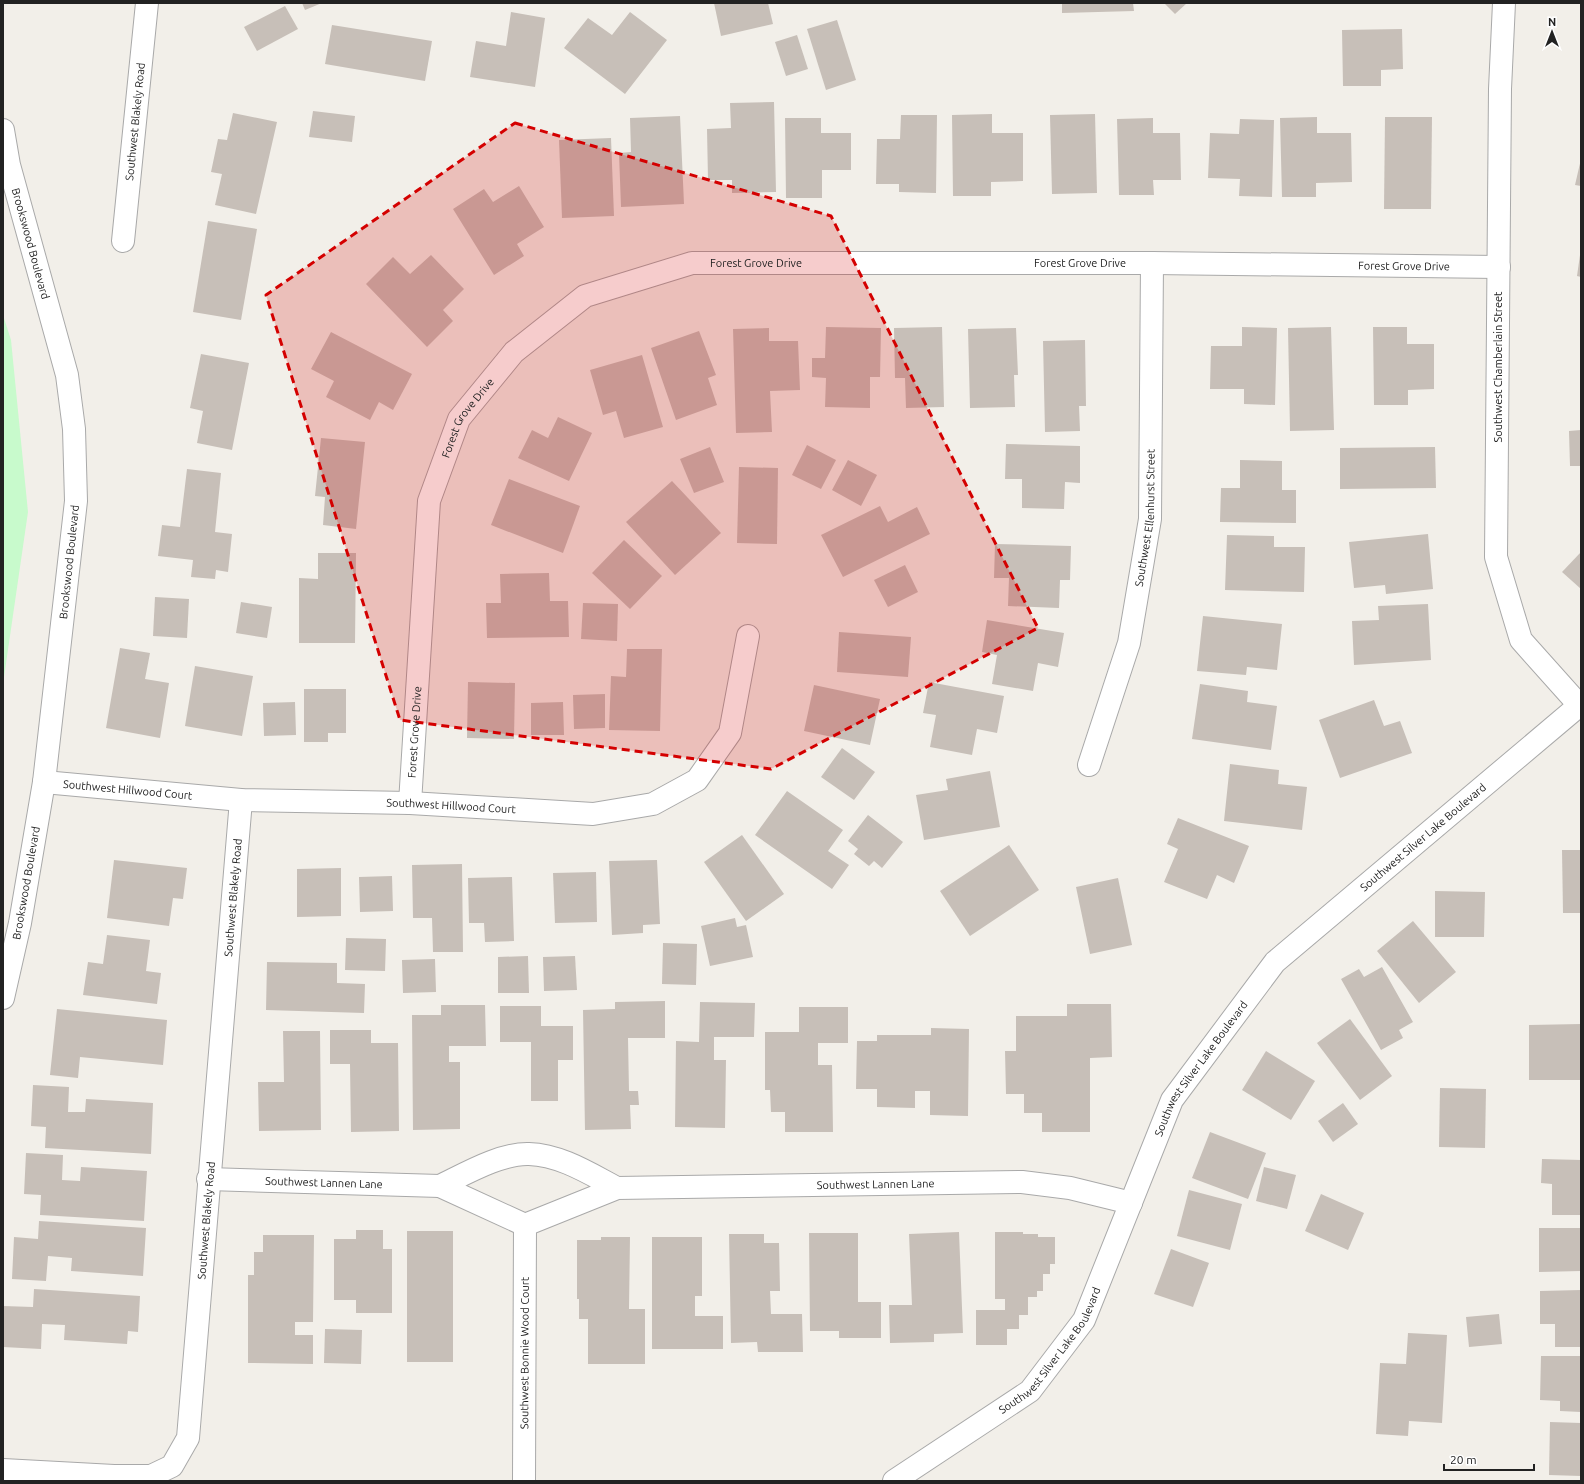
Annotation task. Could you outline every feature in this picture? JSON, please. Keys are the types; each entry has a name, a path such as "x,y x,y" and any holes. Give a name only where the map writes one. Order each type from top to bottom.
{"street":[{"name":"Southwest Blakely Road","path":"123,241 147,3"},
{"name":"Southwest Chamberlain Street","path":"1504,3 1500,89 1496,557 1521,640 1580,705"},
{"name":"Brookswood Boulevard","path":"3,130 9,165 67,376 74,429 76,501 44,782 20,923 3,998"},
{"name":"Forest Grove Drive","path":"410,803 429,501 459,419 514,352 585,296 692,263 1152,263 1499,267"},
{"name":"Southwest Ellenhurst Street","path":"1089,765 1129,643 1150,519 1152,263"},
{"name":"Southwest Hillwood Court","path":"44,782 241,800 410,803 593,814 653,804 697,780 730,733 748,636"},
{"name":"Southwest Silver Lake Boulevard","path":"894,1481 1030,1391 1084,1320 1172,1100 1275,962 1580,705"},
{"name":"Southwest Blakely Road","path":"3,1470 114,1476 151,1476 172,1466 188,1438 208,1179 241,800"},
{"name":"Southwest Lannen Lane","path":"440,1186 483,1164 529,1154 556,1159 573,1165 618,1188"},
{"name":"Southwest Lannen Lane","path":"208,1179 440,1186 525,1225 618,1188 1022,1182 1070,1188 1131,1203"},
{"name":"Southwest Bonnie Wood Court","path":"524,1481 525,1225"}],"highlighted area":[{"path":"515,123 831,216 1038,628 771,769 400,720 266,295"}],"green space":[{"path":"3,315 11,340 28,512 3,684"}],"building":[{"path":"302,3 322,3 305,10"},
{"path":"714,3 768,3 773,24 721,36"},
{"path":"1062,3 1133,3 1134,11 1062,13"},
{"path":"1164,3 1187,3 1175,14"},
{"path":"285,6 298,29 257,51 244,27"},
{"path":"511,12 545,18 535,87 470,77 476,41 506,46"},
{"path":"630,12 667,40 625,94 564,48 588,18 612,35"},
{"path":"837,20 856,80 826,90 807,29"},
{"path":"332,25 432,41 425,81 325,64"},
{"path":"1402,29 1403,69 1381,70 1381,86 1343,86 1342,30"},
{"path":"797,35 808,69 786,76 775,42"},
{"path":"774,102 776,192 732,193 732,180 708,180 707,129 731,128 730,103"},
{"path":"313,111 355,116 352,142 309,137"},
{"path":"233,113 277,122 256,214 215,205 222,174 211,172 218,139 227,140"},
{"path":"992,114 992,133 1023,133 1023,181 991,182 991,196 953,196 952,115"},
{"path":"1095,114 1097,193 1052,194 1050,115"},
{"path":"901,115 937,115 936,193 899,192 899,184 876,184 877,139 900,139"},
{"path":"680,116 684,204 621,207 619,153 631,152 630,118"},
{"path":"1317,117 1317,133 1351,133 1352,182 1316,183 1316,197 1282,197 1280,118"},
{"path":"1385,117 1432,117 1431,209 1384,209"},
{"path":"785,118 821,118 821,133 851,133 851,170 822,170 822,198 786,198"},
{"path":"1153,118 1153,133 1180,133 1181,180 1153,180 1154,195 1119,195 1117,119"},
{"path":"1240,119 1274,120 1272,197 1239,196 1240,179 1208,178 1210,133 1239,134"},
{"path":"611,138 614,216 562,218 559,140"},
{"path":"1581,159 1581,186 1575,185"},
{"path":"519,186 544,227 517,244 524,256 494,275 453,209 484,189 493,202"},
{"path":"208,221 257,229 241,320 193,312"},
{"path":"431,255 464,289 443,310 453,321 427,347 366,284 393,257 410,274"},
{"path":"1581,255 1581,277 1577,276"},
{"path":"826,327 881,328 880,377 870,377 870,408 825,407 826,378 812,377 812,358 825,358"},
{"path":"942,327 944,407 906,408 905,378 895,378 894,328"},
{"path":"1242,327 1277,328 1275,405 1244,404 1244,389 1210,389 1211,346 1242,346"},
{"path":"1331,327 1334,430 1290,431 1288,328"},
{"path":"1373,327 1407,327 1407,344 1434,344 1434,389 1408,390 1408,405 1374,405"},
{"path":"769,328 769,341 798,341 800,390 770,391 772,432 736,433 733,329"},
{"path":"1016,328 1018,375 1014,375 1015,407 970,408 968,329"},
{"path":"699,331 716,375 708,378 717,405 676,420 651,348"},
{"path":"331,332 412,374 393,410 379,402 370,420 326,397 334,381 311,369"},
{"path":"1085,340 1086,406 1079,406 1080,431 1045,432 1043,341"},
{"path":"201,354 249,363 232,450 197,443 203,411 190,408"},
{"path":"642,355 663,427 624,438 616,411 603,415 590,370"},
{"path":"558,417 592,433 569,481 518,458 532,430 548,438"},
{"path":"1581,430 1581,466 1570,466 1569,431"},
{"path":"321,438 365,442 356,529 323,525 325,497 315,496"},
{"path":"1006,444 1080,446 1080,483 1065,482 1064,509 1022,508 1022,479 1005,479"},
{"path":"807,445 836,460 821,489 792,475"},
{"path":"710,447 724,482 694,493 680,459"},
{"path":"1435,447 1436,488 1340,489 1340,448"},
{"path":"848,460 877,475 861,506 832,490"},
{"path":"1240,460 1282,461 1282,490 1296,490 1296,523 1220,522 1221,488 1240,488"},
{"path":"739,467 778,468 777,544 737,543"},
{"path":"187,469 221,473 215,532 232,534 228,572 216,570 215,579 191,577 193,560 158,556 162,525 180,527"},
{"path":"509,479 580,506 563,553 491,525"},
{"path":"672,481 721,533 675,575 626,522"},
{"path":"880,506 888,522 917,507 930,534 843,577 821,535"},
{"path":"1428,534 1433,589 1386,594 1385,585 1354,588 1349,542"},
{"path":"1227,535 1274,536 1274,547 1305,547 1304,592 1225,590"},
{"path":"624,540 662,576 630,609 592,573"},
{"path":"995,544 1071,546 1070,580 1060,580 1059,608 1008,606 1009,578 994,578"},
{"path":"1581,552 1581,589 1562,572"},
{"path":"318,553 356,553 355,643 299,643 299,578 318,579"},
{"path":"905,565 918,592 888,607 874,580"},
{"path":"549,573 550,601 568,601 569,637 487,638 486,603 501,603 500,574"},
{"path":"155,597 189,599 187,638 153,636"},
{"path":"241,602 272,607 267,638 236,633"},
{"path":"583,603 618,604 617,641 581,639"},
{"path":"1428,604 1431,660 1354,665 1352,621 1379,620 1378,606"},
{"path":"1203,616 1282,624 1277,670 1247,667 1246,675 1197,671"},
{"path":"987,620 1064,633 1058,667 1038,663 1033,691 992,684 997,655 982,652"},
{"path":"839,632 911,637 908,677 837,672"},
{"path":"120,648 150,653 145,679 169,683 160,738 106,728"},
{"path":"627,649 662,649 660,731 609,730 611,676 626,677"},
{"path":"195,666 253,676 242,736 185,726"},
{"path":"468,682 515,683 514,739 467,738"},
{"path":"929,682 1004,696 997,733 977,729 972,755 930,747 936,715 923,713"},
{"path":"1200,684 1248,691 1247,702 1277,706 1271,750 1192,739"},
{"path":"814,685 880,699 870,745 804,731"},
{"path":"304,689 346,689 346,733 328,733 328,742 304,742"},
{"path":"605,694 605,728 574,729 573,695"},
{"path":"1374,700 1384,726 1400,721 1412,753 1340,778 1319,720"},
{"path":"295,702 296,735 264,736 263,703"},
{"path":"563,702 564,735 531,735 531,703"},
{"path":"842,748 875,772 854,800 821,777"},
{"path":"1230,764 1279,770 1278,784 1307,787 1302,830 1224,821"},
{"path":"990,771 1000,827 924,840 916,795 948,790 946,779"},
{"path":"787,791 843,830 828,851 849,865 832,889 755,835"},
{"path":"868,815 903,842 882,868 874,861 869,866 854,854 858,849 848,841"},
{"path":"1178,818 1249,846 1234,883 1217,875 1207,899 1164,882 1178,849 1167,844"},
{"path":"742,835 784,894 746,921 704,862"},
{"path":"1009,845 1039,890 970,936 940,891"},
{"path":"1562,850 1581,850 1581,913 1563,913"},
{"path":"114,860 187,868 183,899 173,898 169,926 107,918"},
{"path":"657,860 660,924 643,925 643,933 612,935 609,861"},
{"path":"462,864 463,952 433,952 432,918 413,918 412,865"},
{"path":"341,868 341,916 297,917 297,869"},
{"path":"596,872 597,922 555,923 553,873"},
{"path":"392,876 393,911 360,912 359,877"},
{"path":"512,877 514,941 485,942 484,923 469,923 468,878"},
{"path":"1118,878 1132,945 1090,954 1076,887"},
{"path":"1435,891 1485,892 1484,937 1435,937"},
{"path":"735,918 737,927 746,925 753,957 710,966 701,926"},
{"path":"1413,921 1456,972 1419,1003 1377,951"},
{"path":"107,935 150,940 146,971 161,973 157,1004 83,995 88,962 103,964"},
{"path":"346,938 386,939 385,971 345,970"},
{"path":"663,943 697,944 696,985 662,984"},
{"path":"528,956 529,993 498,993 498,957"},
{"path":"575,956 577,990 544,991 543,957"},
{"path":"435,959 436,992 403,993 402,960"},
{"path":"267,962 337,963 337,983 365,984 364,1013 266,1010"},
{"path":"1382,967 1413,1022 1399,1030 1403,1038 1381,1050 1341,979 1359,969 1364,977"},
{"path":"665,1001 665,1038 628,1038 629,1091 638,1091 639,1105 630,1105 631,1129 585,1130 583,1010 615,1009 615,1002"},
{"path":"700,1002 755,1003 754,1037 714,1037 714,1060 726,1060 725,1128 675,1127 676,1041 699,1042"},
{"path":"1067,1004 1111,1004 1112,1057 1090,1058 1090,1132 1042,1132 1042,1113 1024,1113 1024,1094 1006,1094 1005,1051 1016,1051 1016,1016 1067,1016"},
{"path":"441,1005 485,1005 486,1046 449,1046 449,1062 460,1062 460,1129 413,1130 412,1015 441,1015"},
{"path":"500,1006 541,1006 541,1026 573,1026 573,1060 558,1060 558,1101 531,1101 531,1042 500,1042"},
{"path":"799,1007 848,1007 848,1043 818,1043 818,1065 832,1065 833,1132 785,1132 785,1112 771,1112 770,1090 765,1090 765,1032 799,1032"},
{"path":"57,1009 167,1020 163,1065 80,1057 78,1078 50,1075"},
{"path":"1350,1019 1392,1076 1360,1100 1317,1043"},
{"path":"1581,1024 1581,1080 1529,1080 1529,1025"},
{"path":"931,1028 969,1029 968,1116 930,1115 930,1091 915,1091 915,1108 877,1107 877,1089 856,1089 857,1041 877,1041 877,1035 931,1035"},
{"path":"330,1030 371,1030 371,1043 398,1043 399,1131 351,1132 350,1064 330,1064"},
{"path":"283,1031 320,1031 321,1130 259,1131 258,1082 284,1082"},
{"path":"1266,1051 1315,1081 1291,1120 1242,1090"},
{"path":"33,1085 69,1087 68,1112 85,1112 86,1099 153,1103 151,1154 45,1148 46,1127 31,1126"},
{"path":"1440,1088 1486,1089 1485,1148 1439,1147"},
{"path":"1343,1103 1358,1124 1333,1142 1318,1121"},
{"path":"1210,1132 1266,1153 1248,1199 1192,1178"},
{"path":"26,1153 63,1155 62,1180 80,1181 81,1167 147,1171 144,1221 40,1215 41,1195 24,1194"},
{"path":"1542,1159 1581,1160 1581,1215 1552,1215 1552,1184 1541,1183"},
{"path":"1264,1167 1296,1175 1287,1209 1256,1201"},
{"path":"1189,1190 1242,1204 1230,1250 1177,1236"},
{"path":"1321,1194 1364,1213 1348,1250 1305,1231"},
{"path":"39,1221 146,1228 143,1276 71,1271 72,1258 48,1256 46,1281 12,1279 14,1237 38,1239"},
{"path":"1539,1228 1581,1228 1581,1271 1539,1272"},
{"path":"356,1230 383,1230 383,1249 392,1249 392,1313 356,1313 356,1300 334,1300 334,1239 356,1239"},
{"path":"407,1231 453,1231 453,1362 407,1362"},
{"path":"959,1232 963,1333 934,1334 934,1342 890,1343 889,1305 912,1305 909,1234"},
{"path":"995,1232 1023,1232 1023,1234 1038,1234 1038,1237 1055,1237 1055,1264 1050,1264 1050,1274 1043,1274 1043,1291 1037,1291 1037,1297 1028,1297 1028,1315 1019,1315 1019,1329 1007,1329 1007,1345 976,1345 976,1310 1005,1310 1005,1299 995,1299"},
{"path":"809,1233 858,1233 858,1302 881,1302 881,1338 839,1338 839,1331 810,1331"},
{"path":"729,1234 764,1234 764,1243 779,1243 780,1291 770,1291 771,1314 802,1314 803,1352 758,1352 757,1342 731,1343"},
{"path":"263,1235 314,1235 313,1322 295,1322 295,1335 313,1335 313,1364 248,1363 248,1275 254,1275 254,1252 263,1252"},
{"path":"601,1237 630,1237 629,1309 645,1309 645,1364 588,1364 588,1319 579,1319 579,1299 577,1299 577,1240 601,1240"},
{"path":"652,1237 702,1237 702,1296 695,1296 695,1316 723,1316 723,1349 652,1349"},
{"path":"1171,1249 1209,1263 1193,1307 1154,1294"},
{"path":"34,1289 140,1296 138,1332 128,1331 127,1344 64,1340 65,1325 42,1324 41,1349 3,1347 3,1306 33,1307"},
{"path":"1581,1290 1581,1347 1555,1347 1555,1324 1540,1324 1540,1291"},
{"path":"1499,1314 1502,1344 1469,1347 1466,1317"},
{"path":"325,1329 362,1330 361,1364 324,1363"},
{"path":"1408,1333 1447,1335 1442,1423 1409,1421 1408,1436 1376,1434 1380,1363 1406,1364"},
{"path":"1541,1356 1581,1356 1581,1412 1560,1411 1560,1401 1540,1400"},
{"path":"1550,1422 1581,1423 1581,1476 1549,1475"}]}
